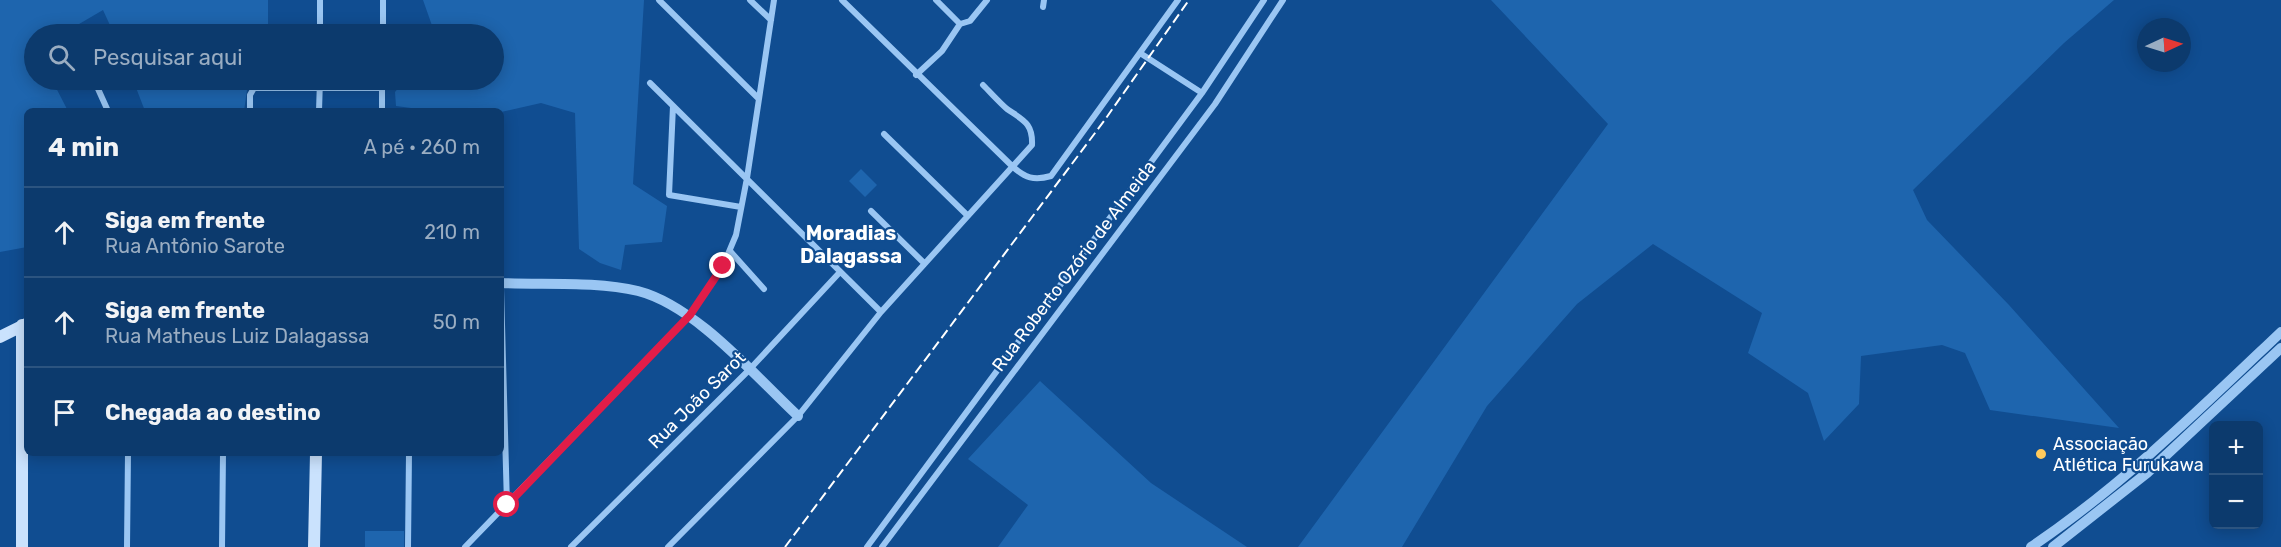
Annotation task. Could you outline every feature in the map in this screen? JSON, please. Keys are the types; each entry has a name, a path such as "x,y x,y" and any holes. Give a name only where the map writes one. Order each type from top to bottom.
{"main road":[{"path":"0,337 24,324 22,547"},
{"path":"314,547 316,456"}],"street":[{"path":"320,0 320,24"},
{"path":"383,0 383,24"},
{"path":"659,0 758,98"},
{"path":"750,0 771,20"},
{"path":"465,547 690,315 730,251 747,178 774,0"},
{"path":"842,0 916,75 1012,166 1023,176 1038,180 1051,176 1178,0"},
{"path":"936,0 960,24"},
{"path":"916,75 942,51 960,24 970,21 987,0"},
{"path":"867,547 1202,93 1264,0"},
{"name":"Rua Roberto Ozório de Almeida","path":"882,547 1215,104 1283,0"},
{"path":"1140,53 1202,93"},
{"path":"650,83 881,312"},
{"path":"668,547 798,416 881,312 1032,145 1033,132 1026,120 1006,108 983,85"},
{"path":"99,90 107,108"},
{"path":"250,108 250,95 253,90"},
{"path":"319,108 320,90"},
{"path":"382,90 382,108"},
{"path":"673,106 669,195 741,207"},
{"path":"884,134 968,216"},
{"path":"871,211 924,263"},
{"path":"730,251 764,289"},
{"name":"Rua João Sarot","path":"571,547 749,370 840,272"},
{"path":"504,283 637,291 661,299 690,315 798,416"},
{"path":"2031,547 2084,510 2144,461 2281,332"},
{"path":"1023,336 1033,345"},
{"path":"2053,547 2147,473 2281,348"},
{"path":"999,369 1009,376"},
{"path":"504,396 507,505"},
{"path":"127,547 128,456"},
{"path":"222,547 223,456"},
{"path":"408,547 409,456"},
{"path":"884,522 894,530"}],"shaded area":[{"path":"0,0 268,0 268,24 109,24 103,10 79,24 24,24 24,90 57,90 66,108 24,108 24,248 0,252"},
{"path":"423,0 644,0 633,184 667,206 662,242 625,245 621,270 600,263 579,249 575,113 541,103 504,111 504,108 396,106 397,90 504,90 504,24 431,24"},
{"path":"1491,0 2114,0 2064,43 1913,190 1927,220 2009,305 2119,428 1990,410 1965,353 1942,345 1861,356 1859,404 1824,441 1808,393 1748,353 1762,313 1653,244 1577,304 1487,406 1402,547 1298,547 1608,124"},
{"path":"137,90 247,90 244,108 144,108"},
{"path":"861,169 877,185 865,197 849,181"},
{"path":"1040,381 1151,483 1247,547 998,547 1028,505 968,459"},
{"path":"365,531 404,531 404,547 365,547"}],"railway":[{"path":"785,547 1104,121 1189,0"}],"place":[{"name":"Associação Atlética Furukawa","path":"2041,454"}],"district":[{"name":"Moradias Dalagassa","path":"851,244"}],"route":[{"path":"507,505 690,315 723,266"}]}
